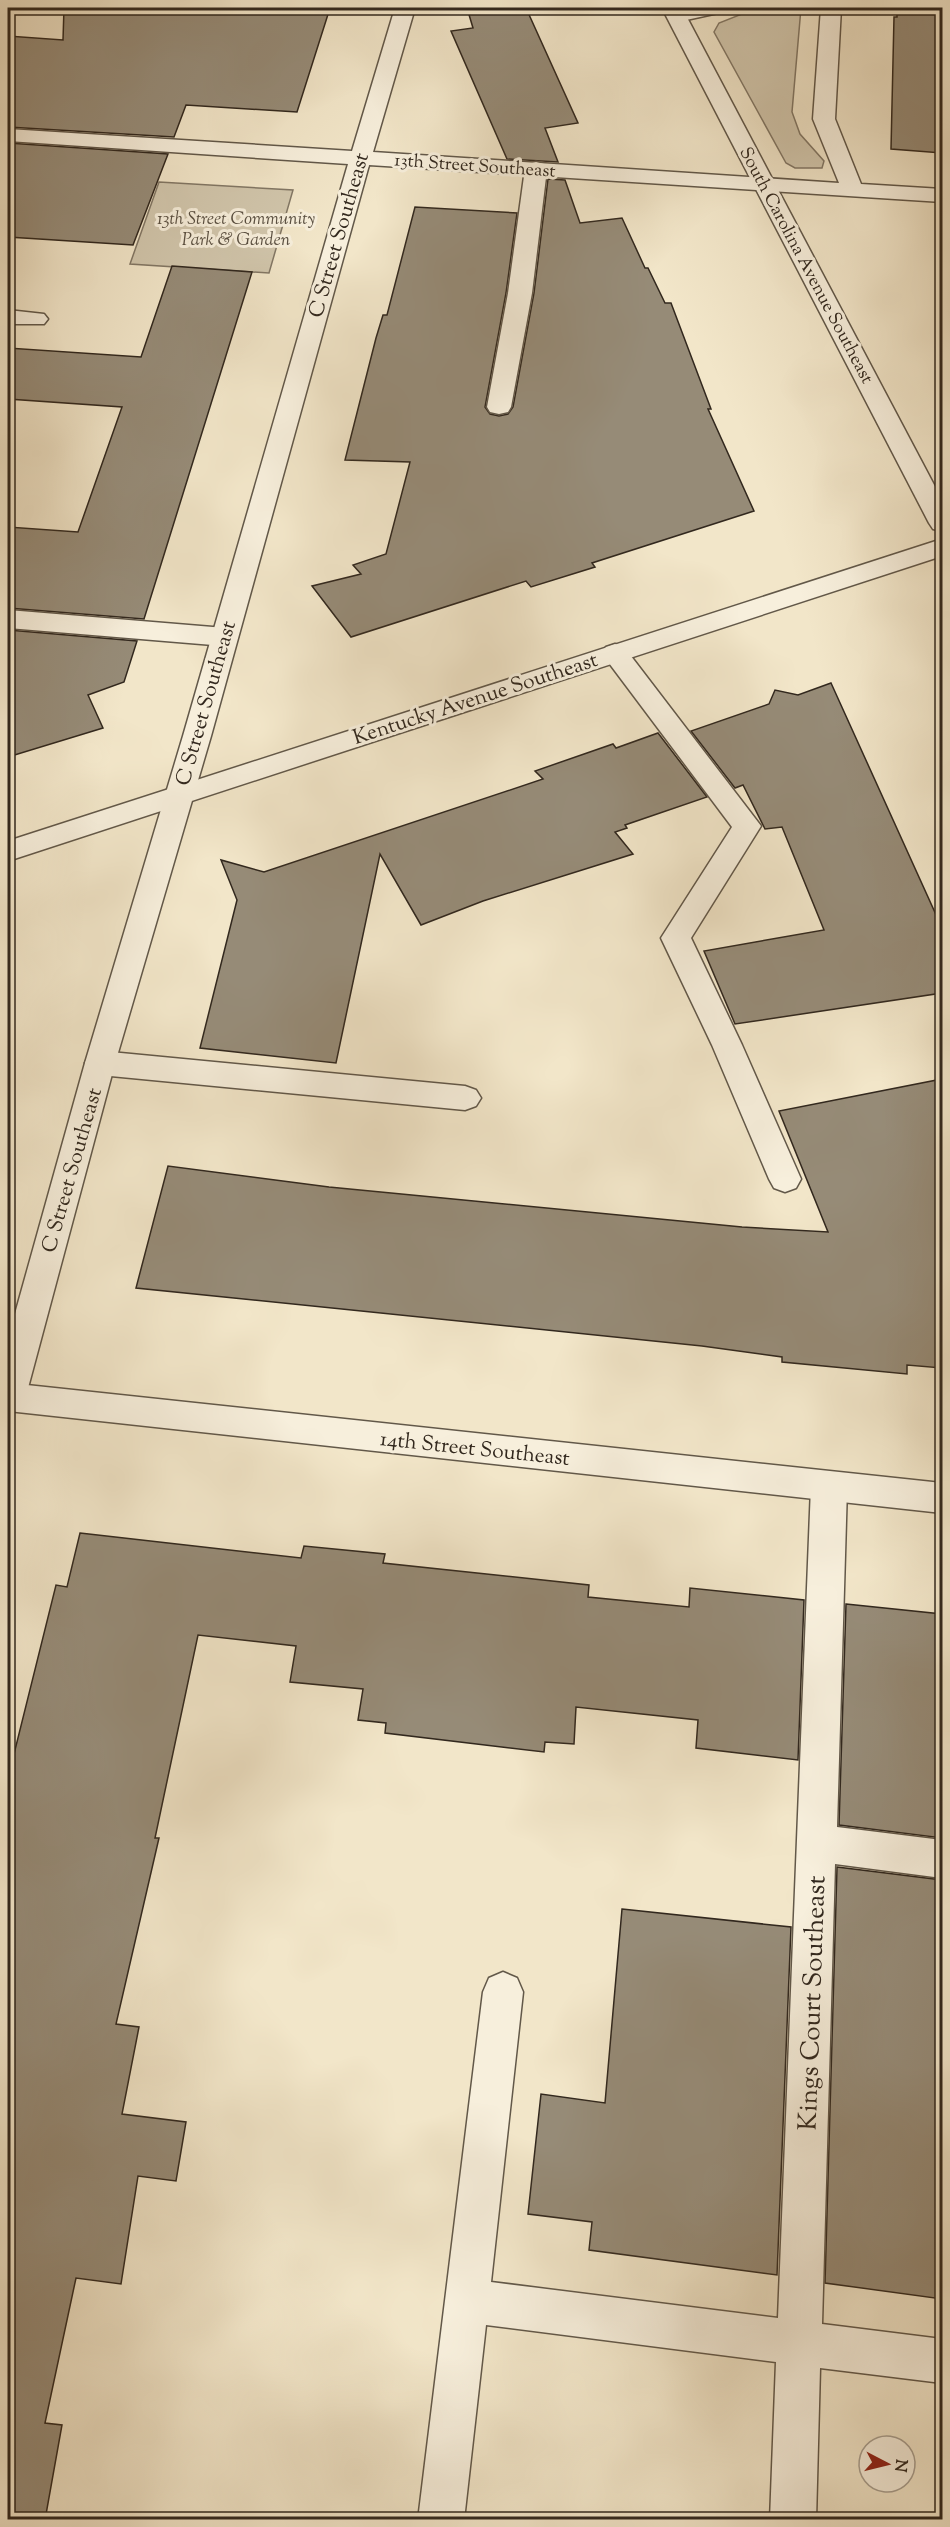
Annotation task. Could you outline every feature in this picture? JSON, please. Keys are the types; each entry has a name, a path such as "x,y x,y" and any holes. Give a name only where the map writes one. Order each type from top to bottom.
{"street":[{"name":"C Street Southeast","path":"8,1397 100,1063 225,638 405,8"},
{"path":"675,12 716,8"},
{"path":"831,8 824,119 830,140 850,180 851,190"},
{"name":"South Carolina Avenue Southeast","path":"675,12 942,523"},
{"name":"13th Street Southeast","path":"8,135 942,196"},
{"path":"499,407 520,293 537,170"},
{"path":"8,317 36,319"},
{"name":"Kentucky Avenue Southeast","path":"8,851 942,547"},
{"path":"8,619 225,638"},
{"path":"615,653 747,826 676,938 728,1045 785,1179"},
{"path":"100,1063 465,1098"},
{"name":"14th Street Southeast","path":"8,1397 942,1498"},
{"name":"Kings Court Southeast","path":"793,2520 829,1487"},
{"path":"816,1843 942,1859"},
{"path":"441,2520 503,1992"},
{"path":"467,2301 942,2361"}],"green space":[{"path":"757,8 801,8 792,112 800,134 824,161 822,168 795,168 786,163 714,32 719,23"},
{"name":"13th Street Community Park & Garden","path":"159,182 293,190 269,273 130,264"}],"building":[{"path":"64,8 330,8 297,112 186,105 174,137 8,127 8,36 63,40"},
{"path":"467,8 526,8 578,123 545,128 558,162 507,159 451,31 473,28"},
{"path":"897,8 942,8 942,153 891,149 894,17 897,17"},
{"path":"8,143 168,154 133,245 8,237"},
{"path":"548,179 565,180 580,223 622,218 645,268 648,268 665,303 671,303 711,409 708,409 754,511 592,563 595,567 531,587 526,581 351,637 312,586 361,574 353,565 386,554 410,462 345,460 376,338 383,315 387,315 415,207 517,213 506,293 485,407 490,414 499,416 508,414 513,407 534,293"},
{"path":"172,266 252,272 144,619 8,608 8,527 78,532 122,407 8,399 8,348 141,357"},
{"path":"8,630 137,641 124,682 88,695 103,728 8,757"},
{"path":"831,683 942,928 942,993 735,1024 704,951 824,930 782,827 765,829 743,785 735,788 691,731 769,704 775,690 798,695"},
{"path":"658,733 707,797 625,825 627,828 615,832 633,854 483,901 421,925 380,854 336,1063 200,1048 237,900 221,860 264,872 543,779 535,771 613,744 616,748"},
{"path":"942,1079 942,1368 907,1365 907,1374 782,1362 782,1357 702,1346 136,1288 168,1166 329,1187 742,1227 828,1232 779,1111"},
{"path":"80,1533 301,1558 304,1546 385,1554 383,1563 589,1585 588,1597 689,1607 690,1588 804,1600 798,1760 696,1748 698,1720 576,1707 574,1744 545,1742 544,1752 385,1733 386,1723 358,1720 363,1689 290,1682 296,1646 198,1635 155,1838 159,1838 116,2024 139,2027 122,2114 186,2122 176,2181 138,2176 121,2284 76,2278 45,2423 62,2425 45,2520 8,2520 8,1778 56,1585 67,1587"},
{"path":"846,1604 942,1614 942,1838 839,1825"},
{"path":"837,1867 942,1880 942,2299 825,2283"},
{"path":"622,1909 791,1927 777,2275 589,2250 592,2222 528,2214 541,2094 605,2103"}]}
